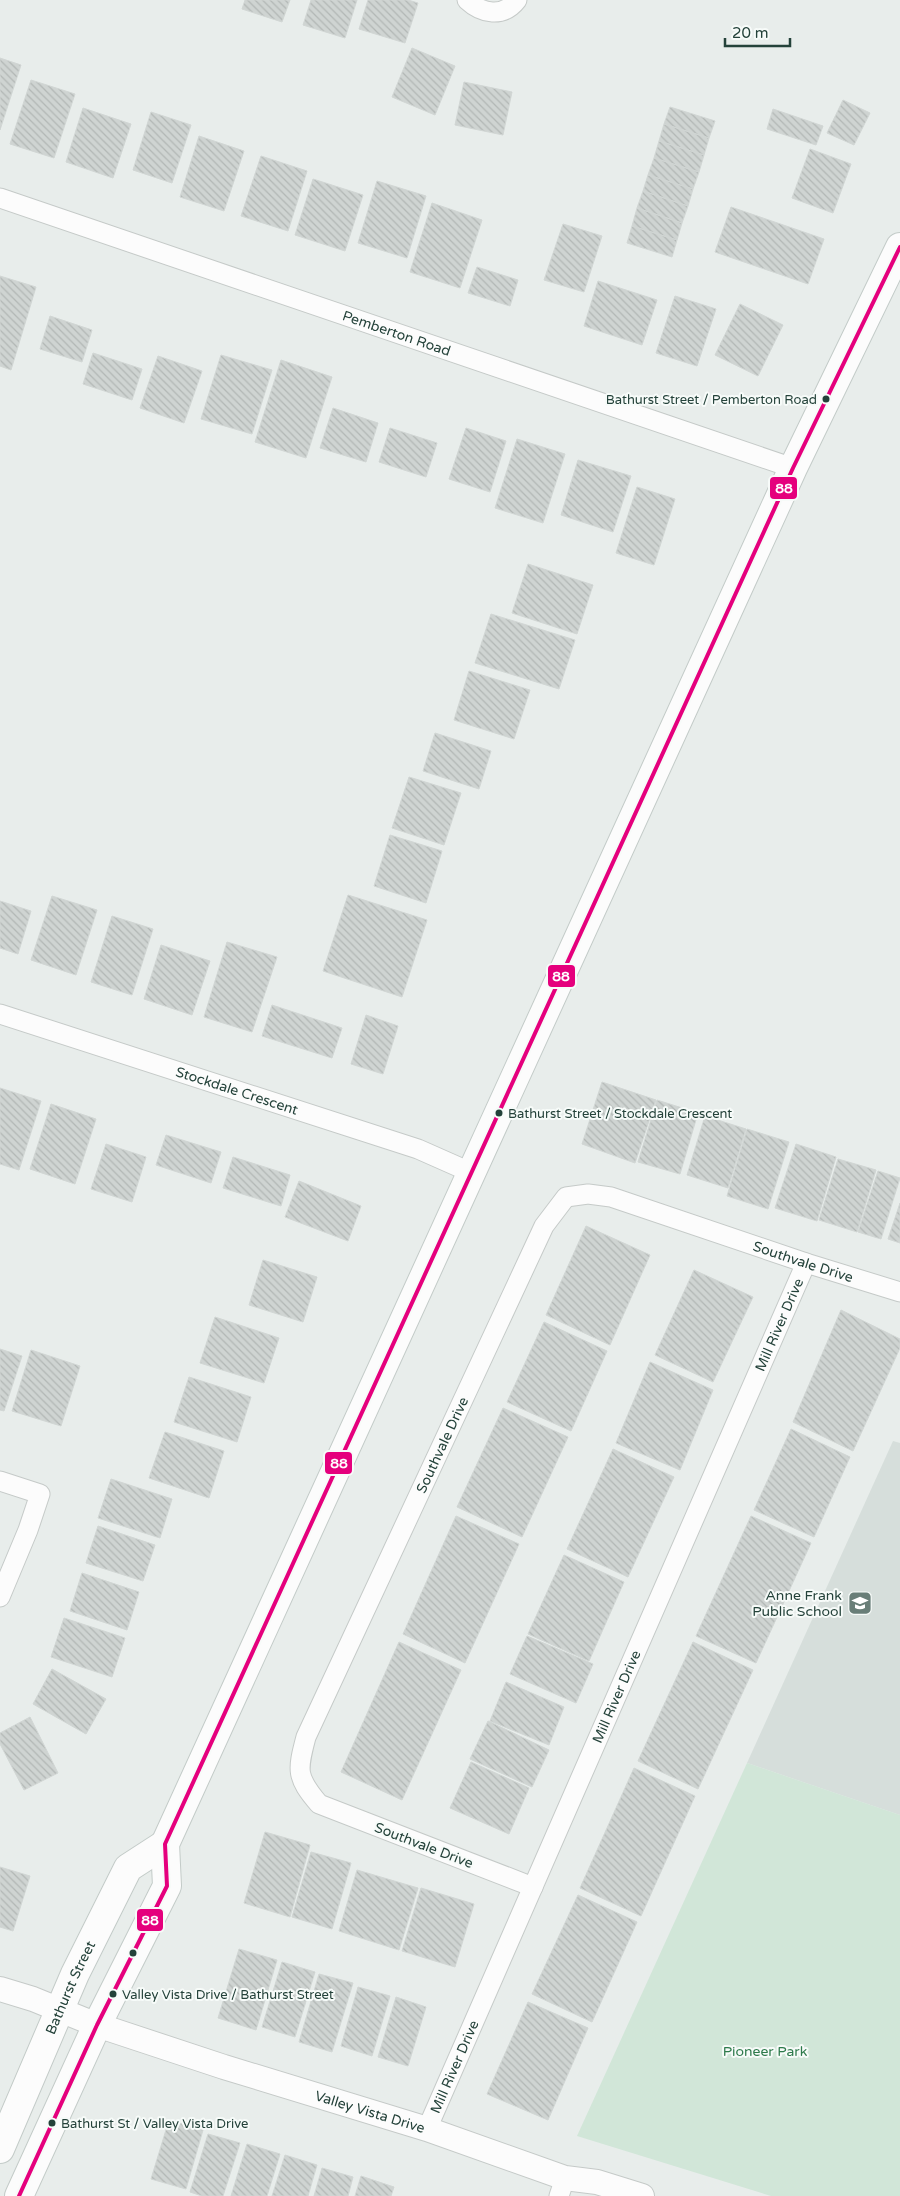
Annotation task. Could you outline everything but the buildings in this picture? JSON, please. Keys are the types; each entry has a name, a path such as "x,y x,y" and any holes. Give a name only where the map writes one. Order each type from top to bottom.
{"main road":[{"path":"19,2196 98,2025 167,1886 165,1844 397,1338 470,1172 793,468 900,247"},
{"name":"Bathurst Street","path":"0,2149 75,1974 128,1868 165,1844"}],"street":[{"path":"467,0 484,12 494,13 505,10 517,0"},
{"name":"Pemberton Road","path":"0,198 793,468"},
{"name":"Stockdale Crescent","path":"0,1014 418,1149 470,1172"},
{"name":"Southvale Drive","path":"533,1886 319,1804 304,1787 298,1767 306,1738 544,1226 566,1197 588,1194 611,1197 806,1263 900,1292"},
{"name":"Mill River Drive","path":"427,2129 806,1263"},
{"path":"0,1481 40,1494 28,1530 0,1597"},
{"name":"Valley Vista Drive","path":"0,1989 98,2025 224,2067 427,2129 562,2187 597,2182 642,2196"}],"shaded area":[{"name":"Anne Frank Public School","path":"893,1441 900,1443 900,1815 747,1763"}],"green space":[{"name":"Pioneer Park","path":"747,1763 900,1815 900,2196 771,2196 577,2136"}],"transit line":[{"name":"88","path":"19,2196 97,2025 167,1886 165,1844 793,468 900,247"}],"place":[{"name":"Bathurst Street / Pemberton Road","path":"826,399"},
{"name":"Bathurst Street / Stockdale Crescent","path":"499,1113"},
{"name":"Anne Frank Public School","path":"860,1603"},
{"name":"Valley Vista Drive / Bathurst Street","path":"113,1994"},
{"name":"Bathurst St / Valley Vista Drive","path":"52,2123"}]}
